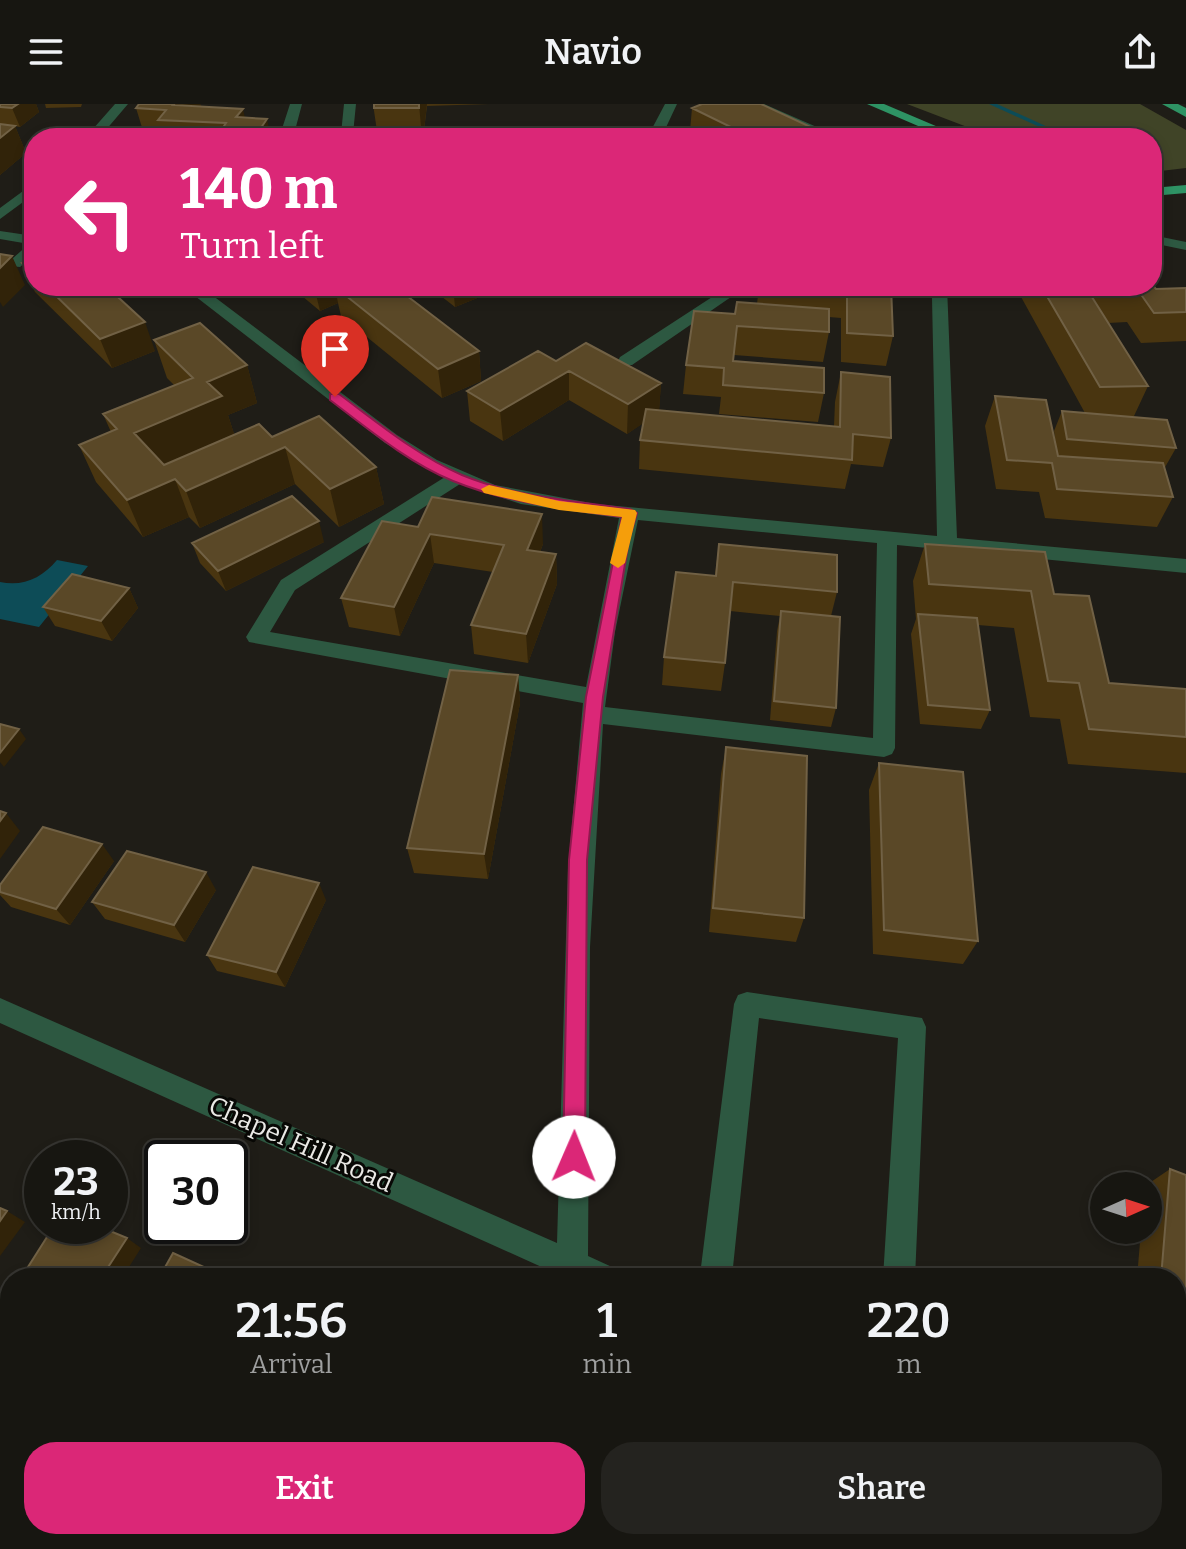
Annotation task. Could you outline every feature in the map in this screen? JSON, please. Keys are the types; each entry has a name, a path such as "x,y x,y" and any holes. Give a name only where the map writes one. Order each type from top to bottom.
{"main road":[{"path":"873,104 932,128"},
{"path":"1168,104 1186,113"},
{"path":"1162,191 1186,189"}],"street":[{"path":"101,128 122,104"},
{"path":"289,128 296,104"},
{"path":"348,128 350,104"},
{"path":"659,128 671,104"},
{"path":"753,104 811,128"},
{"path":"0,215 24,195"},
{"path":"0,235 24,239"},
{"path":"1162,241 1186,246"},
{"path":"0,261 15,264 24,256"},
{"path":"203,296 391,439 456,478 521,498 630,513 1186,566"},
{"path":"626,361 724,296"},
{"path":"939,296 947,544"},
{"path":"456,478 288,585 256,637 593,705 884,748 887,538"},
{"path":"572,1265 578,860 593,705 622,540 630,513"},
{"path":"714,1268 747,1004 912,1027 900,1268"},
{"name":"Chapel Hill Road","path":"0,1010 579,1268"}],"green space":[{"path":"907,104 1140,104 1186,130 1186,168 1162,171 1162,128 970,128"}],"water":[{"path":"57,560 88,566 39,627 0,619 0,582 32,580"}],"building":[{"path":"0,104 18,104 12,108 0,107"},
{"path":"139,104 174,104 243,109 236,117 267,119 261,128 223,128 226,123 158,120 166,110 136,108"},
{"path":"374,104 419,104 419,108 374,108"},
{"path":"702,104 761,104 813,128 733,128 692,108"},
{"path":"0,124 15,126 0,138"},
{"path":"0,254 12,256 0,268"},
{"path":"1186,288 1186,312 1154,313 1142,296 1162,296 1162,289"},
{"path":"56,296 117,296 145,322 100,339"},
{"path":"346,296 407,296 479,351 438,369"},
{"path":"847,296 891,296 893,336 847,333"},
{"path":"1047,296 1091,296 1148,386 1100,387"},
{"path":"737,302 829,309 829,332 737,326 733,361 824,368 824,393 723,385 724,368 686,365 694,311 735,314"},
{"path":"200,323 247,365 207,382 222,396 134,433 164,465 259,424 272,437 319,416 376,467 330,489 285,447 186,491 175,479 127,500 79,445 117,429 103,414 193,378 154,340"},
{"path":"586,343 661,383 628,404 569,371 500,411 467,391 538,351 556,361"},
{"path":"841,372 890,377 891,438 853,434 852,460 640,440 646,409 840,427"},
{"path":"995,396 1046,400 1058,456 1163,463 1173,497 1057,489 1052,463 1007,460"},
{"path":"1062,411 1167,420 1176,448 1067,439"},
{"path":"292,496 319,521 218,571 192,543"},
{"path":"432,497 542,514 527,550 556,554 526,634 471,625 504,545 430,534 394,607 341,598 382,521 418,527"},
{"path":"719,544 837,555 837,592 733,582 725,663 664,657 676,572 716,576"},
{"path":"925,544 1045,552 1054,594 1089,596 1109,683 1186,689 1186,737 1089,729 1079,683 1048,681 1031,591 929,584"},
{"path":"72,574 129,588 101,621 43,607"},
{"path":"781,611 840,617 836,708 774,701"},
{"path":"918,614 977,618 990,710 928,705"},
{"path":"450,670 518,675 484,854 407,848"},
{"path":"0,724 19,729 0,753"},
{"path":"726,747 807,756 804,918 713,908"},
{"path":"879,763 963,772 978,941 884,930"},
{"path":"43,827 102,844 56,909 0,892 0,885"},
{"path":"127,851 206,872 174,925 92,902"},
{"path":"253,867 319,883 276,972 207,955"},
{"path":"1170,1169 1186,1175 1186,1268 1162,1268"},
{"path":"0,1208 7,1211 0,1221"},
{"path":"43,1244 123,1244 108,1268 27,1268"},
{"path":"173,1253 206,1268 165,1268"}],"waterway":[{"path":"992,104 1046,128"}],"slow traffic":[{"path":"489,489 559,506 630,513 618,563"}],"route":[{"path":"335,397 391,439 456,478 559,506 630,513 622,540 594,697 586,767 578,860 574,1157"}]}
